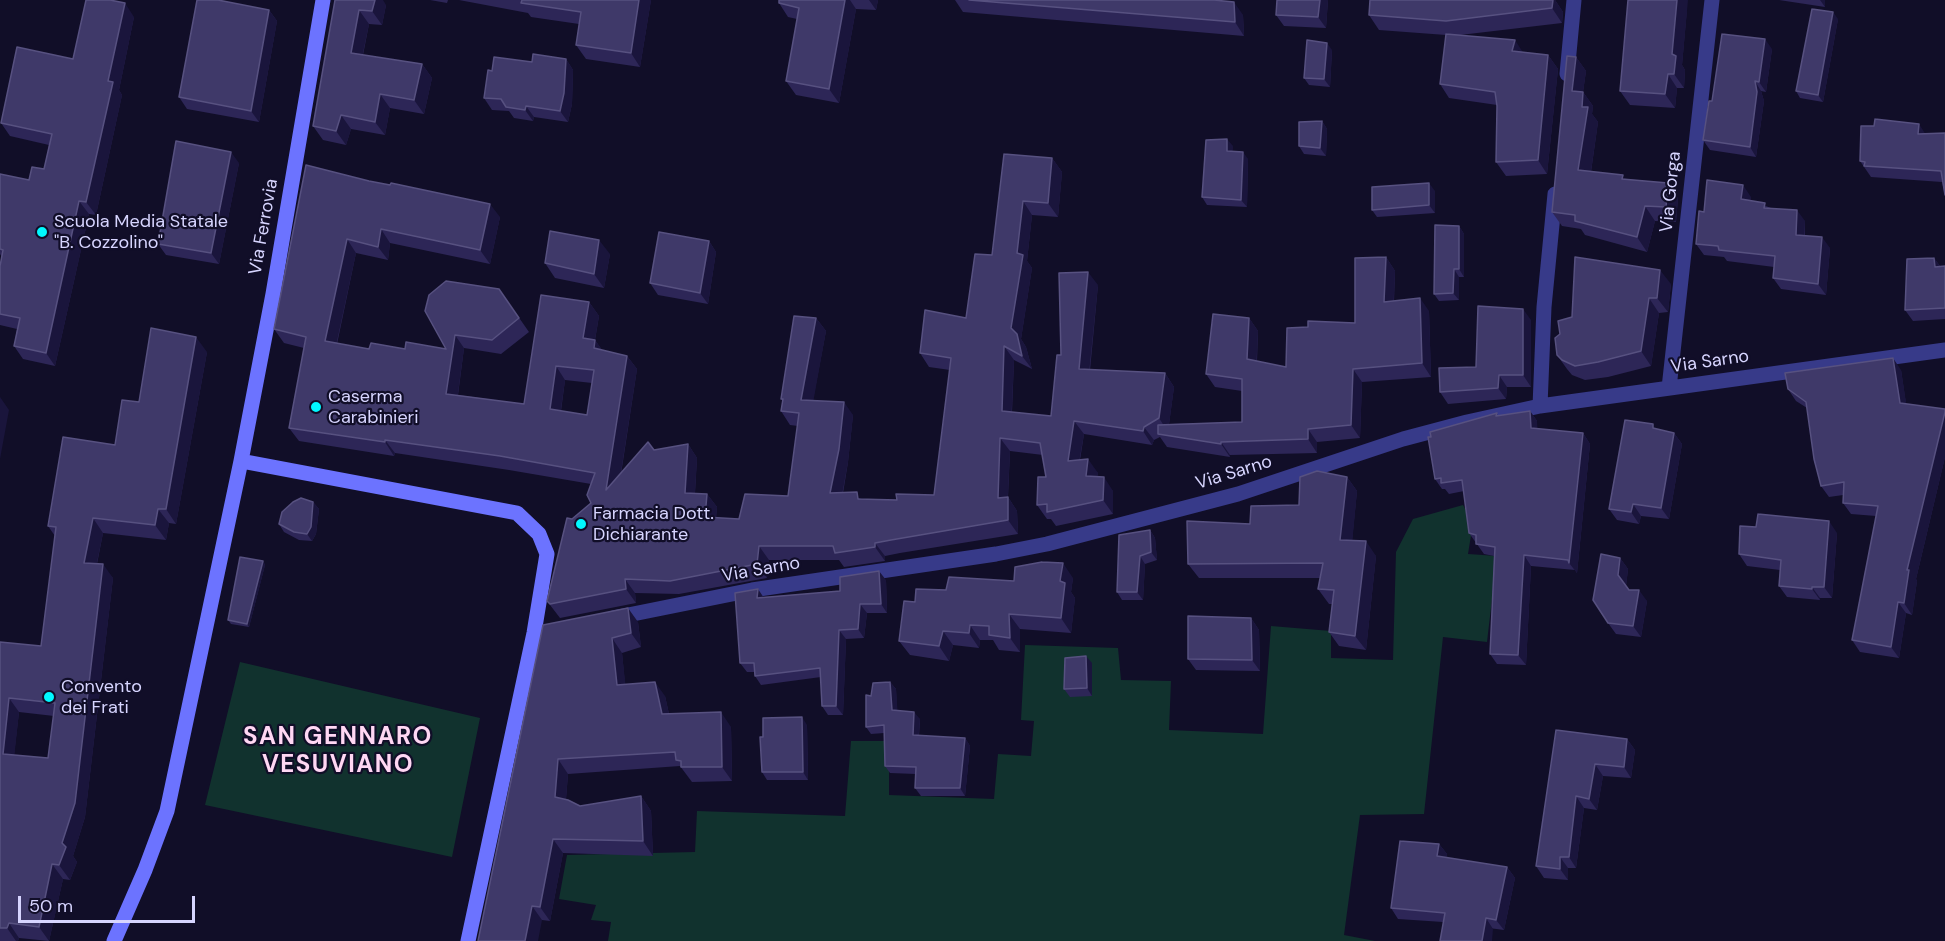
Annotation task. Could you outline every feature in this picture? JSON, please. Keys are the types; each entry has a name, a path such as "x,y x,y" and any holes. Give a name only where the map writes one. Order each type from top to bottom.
{"main road":[{"name":"Via Ferrovia","path":"114,941 145,870 167,811 241,461 273,294 323,0"},
{"path":"241,461 517,513 539,534 547,554 534,633 468,941"}],"street":[{"path":"1565,94 1574,0"},
{"name":"Via Gorga","path":"1669,388 1712,0"},
{"path":"1540,406 1544,307 1557,177"},
{"name":"Via Sarno","path":"600,621 752,590 996,554 1047,544 1238,494 1435,430 1540,406 1945,350"},
{"path":"534,633 553,630"}],"green space":[{"path":"1463,505 1473,523 1468,554 1497,556 1487,642 1443,637 1424,814 1360,815 1344,935 1375,941 608,941 611,922 591,920 596,905 559,899 567,855 695,852 697,811 845,816 851,741 889,741 889,795 994,799 998,754 1031,756 1034,721 1021,720 1025,645 1118,648 1121,680 1171,681 1169,730 1263,734 1271,626 1331,631 1331,658 1393,660 1396,552 1413,519"},
{"path":"240,662 480,718 452,857 205,805"}],"building":[{"path":"86,0 110,0 125,3 108,81 113,82 86,202 79,201 46,353 14,346 20,318 0,314 0,266 3,250 0,249 0,174 29,180 32,167 44,169 52,134 1,123 17,47 73,59"},
{"path":"197,0 218,0 269,10 251,111 179,97"},
{"path":"335,0 375,0 372,11 359,10 351,53 422,64 414,100 380,94 375,122 341,115 336,131 313,126"},
{"path":"522,0 639,0 631,53 576,45 581,12 521,3"},
{"path":"779,0 845,0 829,89 786,81 799,8 779,3"},
{"path":"969,0 1214,0 1234,2 1235,22"},
{"path":"1277,0 1320,0 1318,17 1276,15"},
{"path":"1370,0 1553,0 1552,8 1446,21 1369,15"},
{"path":"1628,0 1677,0 1672,54 1676,56 1674,74 1668,74 1665,94 1620,91"},
{"path":"1812,9 1833,12 1818,95 1796,91"},
{"path":"1446,34 1515,40 1512,51 1548,55 1538,160 1496,162 1495,92 1440,84"},
{"path":"1722,34 1765,39 1759,82 1755,81 1757,92 1750,147 1703,140 1709,101 1712,101"},
{"path":"1307,40 1327,43 1324,79 1304,78"},
{"path":"533,54 566,59 564,93 560,111 526,106 525,110 506,107 501,99 484,98 488,70 492,71 494,57 532,62"},
{"path":"1567,56 1576,57 1572,91 1583,92 1582,107 1588,107 1578,170 1623,175 1622,179 1668,183 1666,207 1645,206 1637,237 1575,221 1575,215 1552,212"},
{"path":"1875,119 1919,124 1918,134 1945,133 1945,195 1941,171 1864,166 1865,162 1860,161 1861,126 1874,126"},
{"path":"1322,121 1320,148 1299,146 1299,122"},
{"path":"1227,139 1227,151 1243,152 1241,200 1202,197 1206,140"},
{"path":"176,141 231,152 211,253 158,244"},
{"path":"1004,154 1052,158 1048,203 1023,201 1017,253 1023,255 1011,328 1017,334 1022,356 1004,346 1002,411 1051,416 1057,355 1061,355 1059,273 1088,272 1079,369 1165,373 1159,418 1144,427 1143,431 1074,421 1068,461 1088,459 1086,476 1104,477 1103,500 1047,512 1047,504 1037,505 1038,477 1046,477 1040,443 1000,438 998,498 1008,497 1008,520 875,543 875,547 835,553 833,546 759,546 757,564 670,581 625,579 626,589 550,604 547,601 567,518 572,519 591,503 587,495 595,473 500,456 289,428 306,337 274,329 306,165 369,181 390,185 391,183 490,204 480,250 381,229 378,247 347,239 325,341 369,349 371,343 405,349 406,342 446,349 425,311 429,295 446,281 499,289 519,318 492,340 455,335 446,394 524,404 541,295 589,302 583,338 595,340 594,348 627,356 606,490 648,442 654,450 688,444 685,493 707,494 705,517 739,519 745,494 788,496 799,413 781,411 783,399 781,399 794,316 816,318 801,400 844,402 839,449 830,493 857,492 858,499 897,500 896,494 934,495 951,358 920,353 925,310 966,318 975,254 992,255","holes":["556,366 594,370 587,415 550,409"]},
{"path":"1707,180 1743,185 1741,199 1765,203 1764,208 1797,210 1796,235 1822,237 1818,284 1773,278 1775,256 1719,250 1718,246 1696,244 1699,211 1704,212"},
{"path":"1429,183 1429,205 1372,210 1372,187"},
{"path":"1435,225 1459,226 1459,269 1454,269 1453,293 1434,294"},
{"path":"550,231 599,240 594,274 545,263"},
{"path":"659,232 709,241 700,293 650,283"},
{"path":"1386,257 1384,302 1420,298 1422,363 1353,369 1351,425 1308,429 1308,439 1221,442 1221,444 1158,434 1158,425 1242,422 1242,379 1206,374 1213,314 1249,318 1247,359 1286,367 1287,328 1308,327 1308,321 1355,323 1355,258"},
{"path":"1575,257 1660,270 1657,298 1649,298 1641,351 1575,366 1557,355 1555,338 1560,334 1558,321 1572,317"},
{"path":"1934,258 1935,267 1945,266 1945,308 1905,310 1907,259"},
{"path":"1478,306 1523,309 1523,375 1499,375 1498,388 1440,392 1439,368 1476,367"},
{"path":"151,328 196,337 166,509 158,509 155,525 93,518 84,563 103,564 75,803 62,843 66,847 59,865 52,864 39,927 9,923 7,928 0,928 0,642 41,646 56,527 48,526 63,437 115,445 122,400 139,402","holes":["9,698 55,703 48,758 3,754"]},
{"path":"1893,358 1900,403 1945,409 1945,412 1907,570 1909,570 1904,603 1898,602 1891,647 1852,640 1878,506 1843,503 1844,482 1821,486 1814,459 1806,402 1788,389 1785,373"},
{"path":"1530,411 1531,428 1583,433 1569,563 1568,560 1524,555 1518,655 1490,654 1495,547 1476,544 1476,535 1469,533 1462,480 1441,483 1441,478 1435,479 1428,437 1431,437 1430,432 1497,413 1496,416"},
{"path":"1625,420 1653,424 1653,428 1674,433 1661,508 1633,504 1631,512 1609,509"},
{"path":"1317,471 1347,477 1340,540 1366,541 1355,636 1329,632 1334,590 1318,589 1323,563 1188,564 1187,521 1250,524 1251,506 1299,505 1300,477"},
{"path":"301,498 313,502 311,527 307,534 294,532 279,524 282,512"},
{"path":"1758,514 1829,521 1824,587 1812,587 1812,589 1779,586 1781,560 1739,554 1740,526 1756,527"},
{"path":"1150,530 1151,552 1140,556 1137,592 1117,592 1119,535"},
{"path":"1601,554 1620,558 1618,575 1629,590 1639,590 1633,626 1608,623 1593,600"},
{"path":"240,557 263,561 247,624 228,620"},
{"path":"1042,562 1063,563 1060,581 1065,583 1061,618 1009,614 1010,638 989,635 989,626 970,625 969,633 943,631 939,646 899,641 904,601 915,602 916,589 946,590 949,577 1014,581 1015,567"},
{"path":"879,571 881,604 860,604 858,629 839,630 836,706 822,706 820,668 755,676 754,663 740,663 735,593 758,589 757,598 840,591 840,577"},
{"path":"628,608 631,633 612,638 617,685 655,682 662,714 721,712 722,767 681,767 681,761 676,760 675,752 558,759 555,797 580,806 641,796 643,841 553,839 540,907 532,906 525,941 478,941 543,625"},
{"path":"1188,616 1251,618 1252,660 1188,659"},
{"path":"1086,656 1087,688 1064,689 1065,658"},
{"path":"890,682 892,710 914,712 913,735 965,738 960,788 915,788 916,767 885,766 884,725 866,727 866,695 871,696 873,683"},
{"path":"802,717 803,772 762,772 760,737 763,737 763,718"},
{"path":"1556,730 1627,739 1624,767 1595,764 1589,799 1576,796 1569,857 1560,857 1560,869 1536,866"},
{"path":"1400,841 1439,844 1437,856 1507,867 1496,920 1486,918 1482,941 1440,941 1445,913 1391,908"}],"place":[{"name":"Scuola Media Statale \"B. Cozzolino\"","path":"42,232"},
{"name":"Caserma Carabinieri","path":"316,407"},
{"name":"Farmacia Dott. Dichiarante","path":"581,524"},
{"name":"Convento dei Frati","path":"49,697"}],"district":[{"name":"SAN GENNARO VESUVIANO","path":"338,752"}]}
